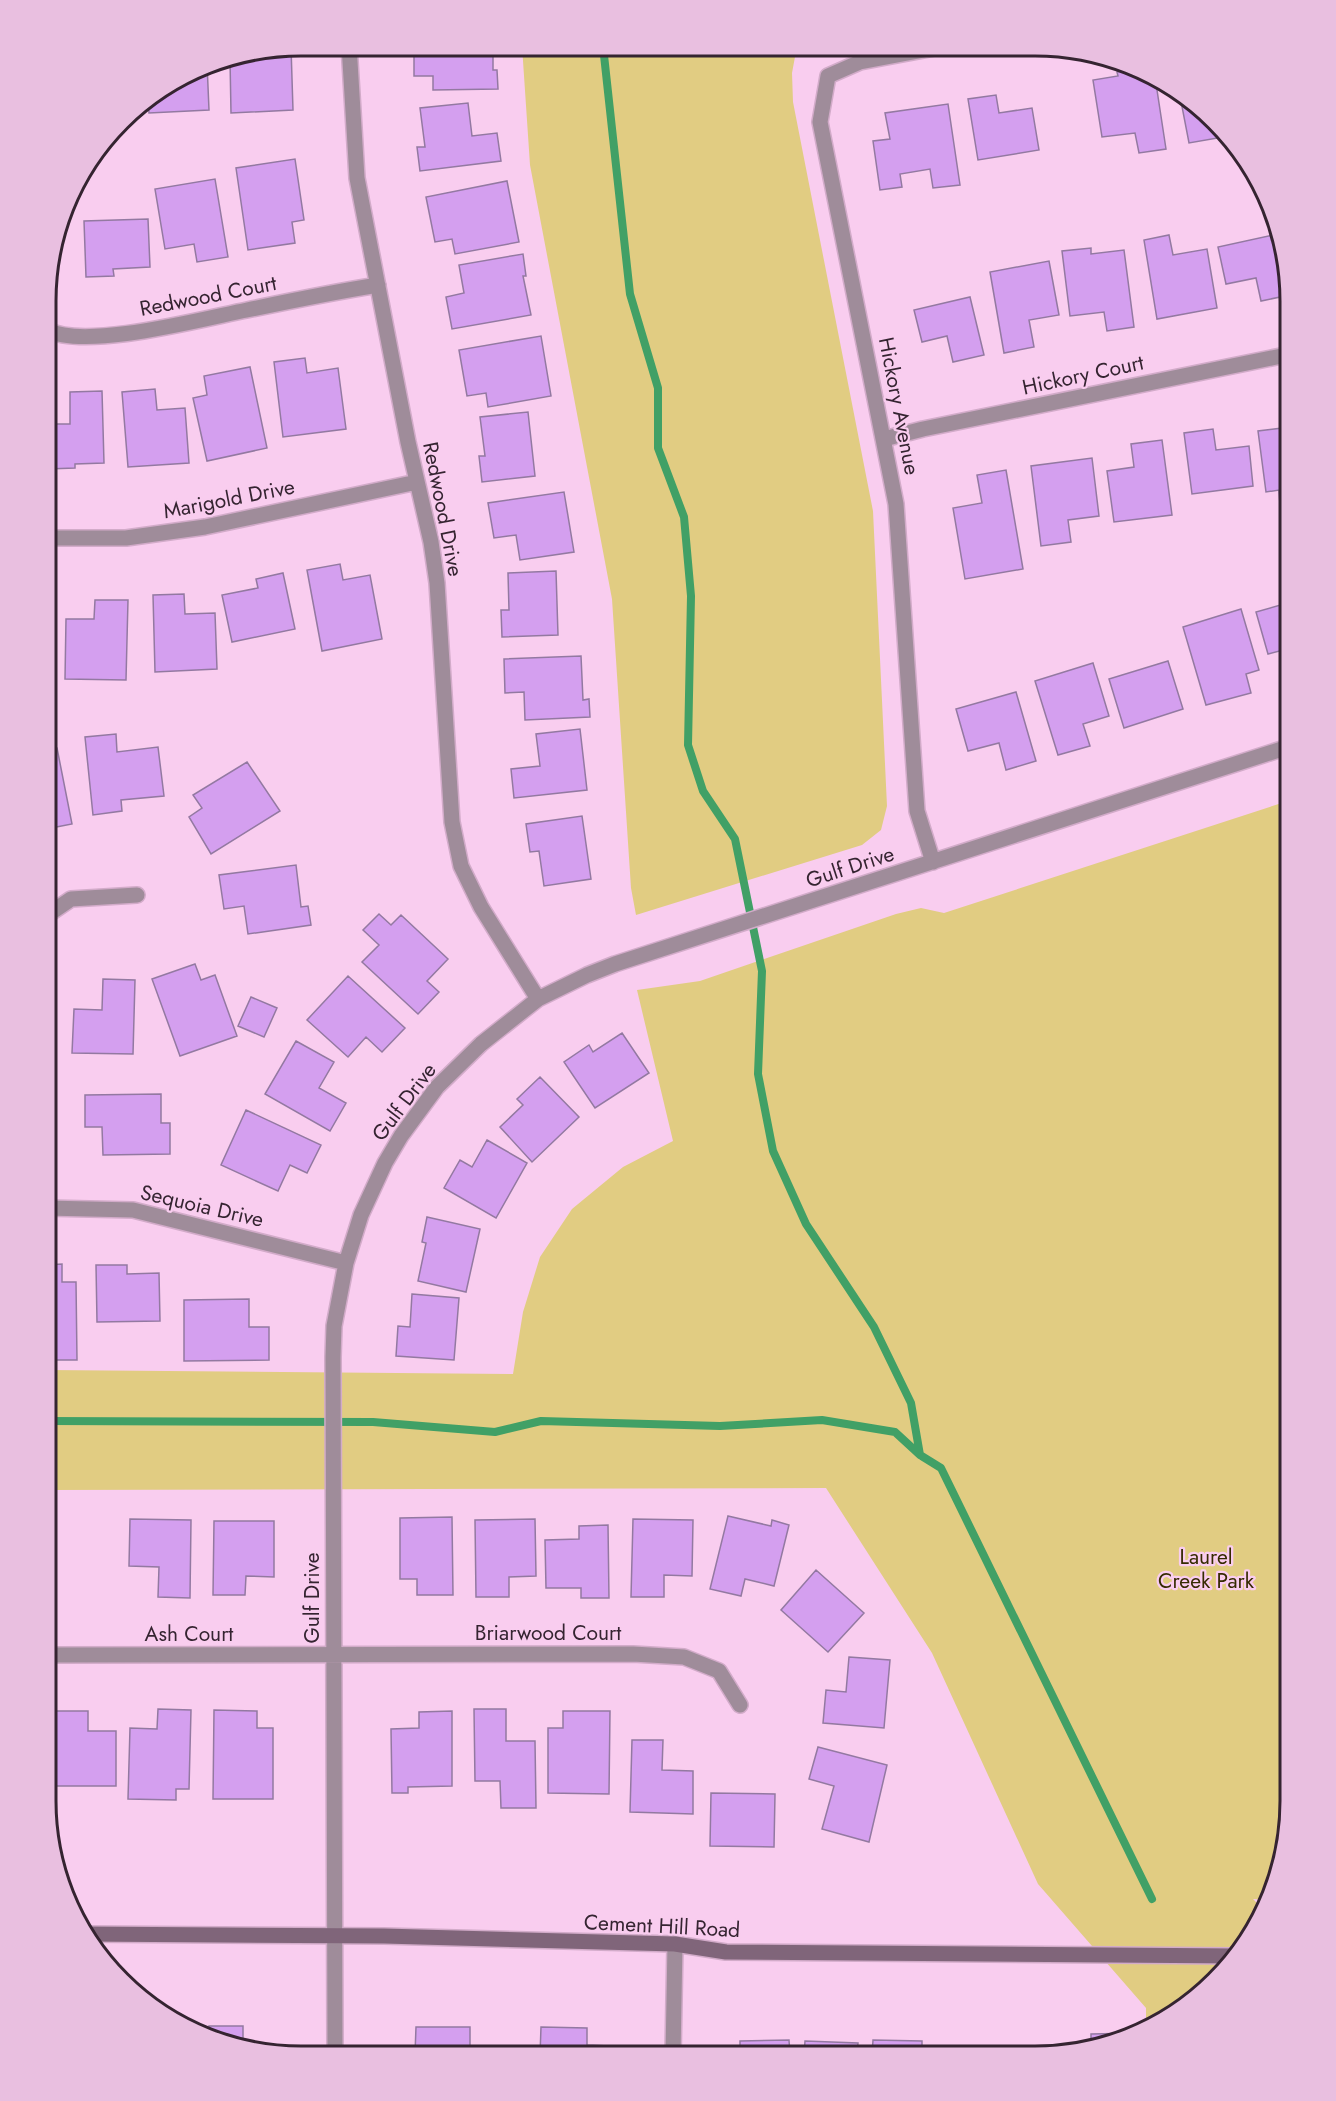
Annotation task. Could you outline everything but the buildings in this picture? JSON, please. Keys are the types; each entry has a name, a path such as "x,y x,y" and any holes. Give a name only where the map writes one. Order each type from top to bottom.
{"street":[{"name":"Redwood Drive","path":"350,56 357,178 431,542 437,583 452,822 461,866 481,907 538,999"},
{"name":"Hickory Avenue","path":"892,56 860,62 828,76 820,122 896,504 917,811 933,862"},
{"name":"Redwood Court","path":"56,334 106,336 154,329 378,285"},
{"name":"Hickory Court","path":"884,439 923,429 1280,356"},
{"name":"Marigold Drive","path":"56,538 126,538 206,527 417,482"},
{"name":"Gulf Drive","path":"335,2046 332,1441 334,1326 346,1263 371,1191 400,1136 437,1087 458,1065 538,999 587,975 1280,750"},
{"path":"56,909 70,899 137,895"},
{"name":"Sequoia Drive","path":"56,1208 133,1210 346,1263"},
{"name":"Ash Court","path":"56,1654 334,1655"},
{"name":"Briarwood Court","path":"334,1655 633,1654 684,1657 719,1671 740,1705"},
{"name":"Cement Hill Road","path":"95,1934 334,1936 675,1944 726,1952 1225,1956"},
{"path":"673,2046 675,1944"}],"green space":[{"path":"523,56 795,56 792,73 793,102 873,511 887,806 881,830 862,845 636,915 631,888 612,599 530,165"},
{"name":"Laurel Creek Park","path":"1280,804 1280,1817 1276,1848 1262,1894 1259,1899 1253,1899 1258,1904 1239,1937 1220,1962 1197,1985 1172,2004 1146,2019 1146,2008 1038,1884 932,1653 826,1488 56,1490 56,1370 513,1374 523,1312 540,1257 572,1209 623,1167 673,1141 637,990 700,981 896,914 921,908 944,913"}],"waterway":[{"path":"604,56 630,294 658,388 658,448 684,517 691,596 688,745 703,791 735,839 762,971 758,1074 773,1151 806,1224 874,1327 911,1403 920,1455 941,1468 1152,1899"},
{"path":"56,1421 373,1422 495,1432 541,1421 720,1426 822,1420 895,1432 920,1455"}]}
